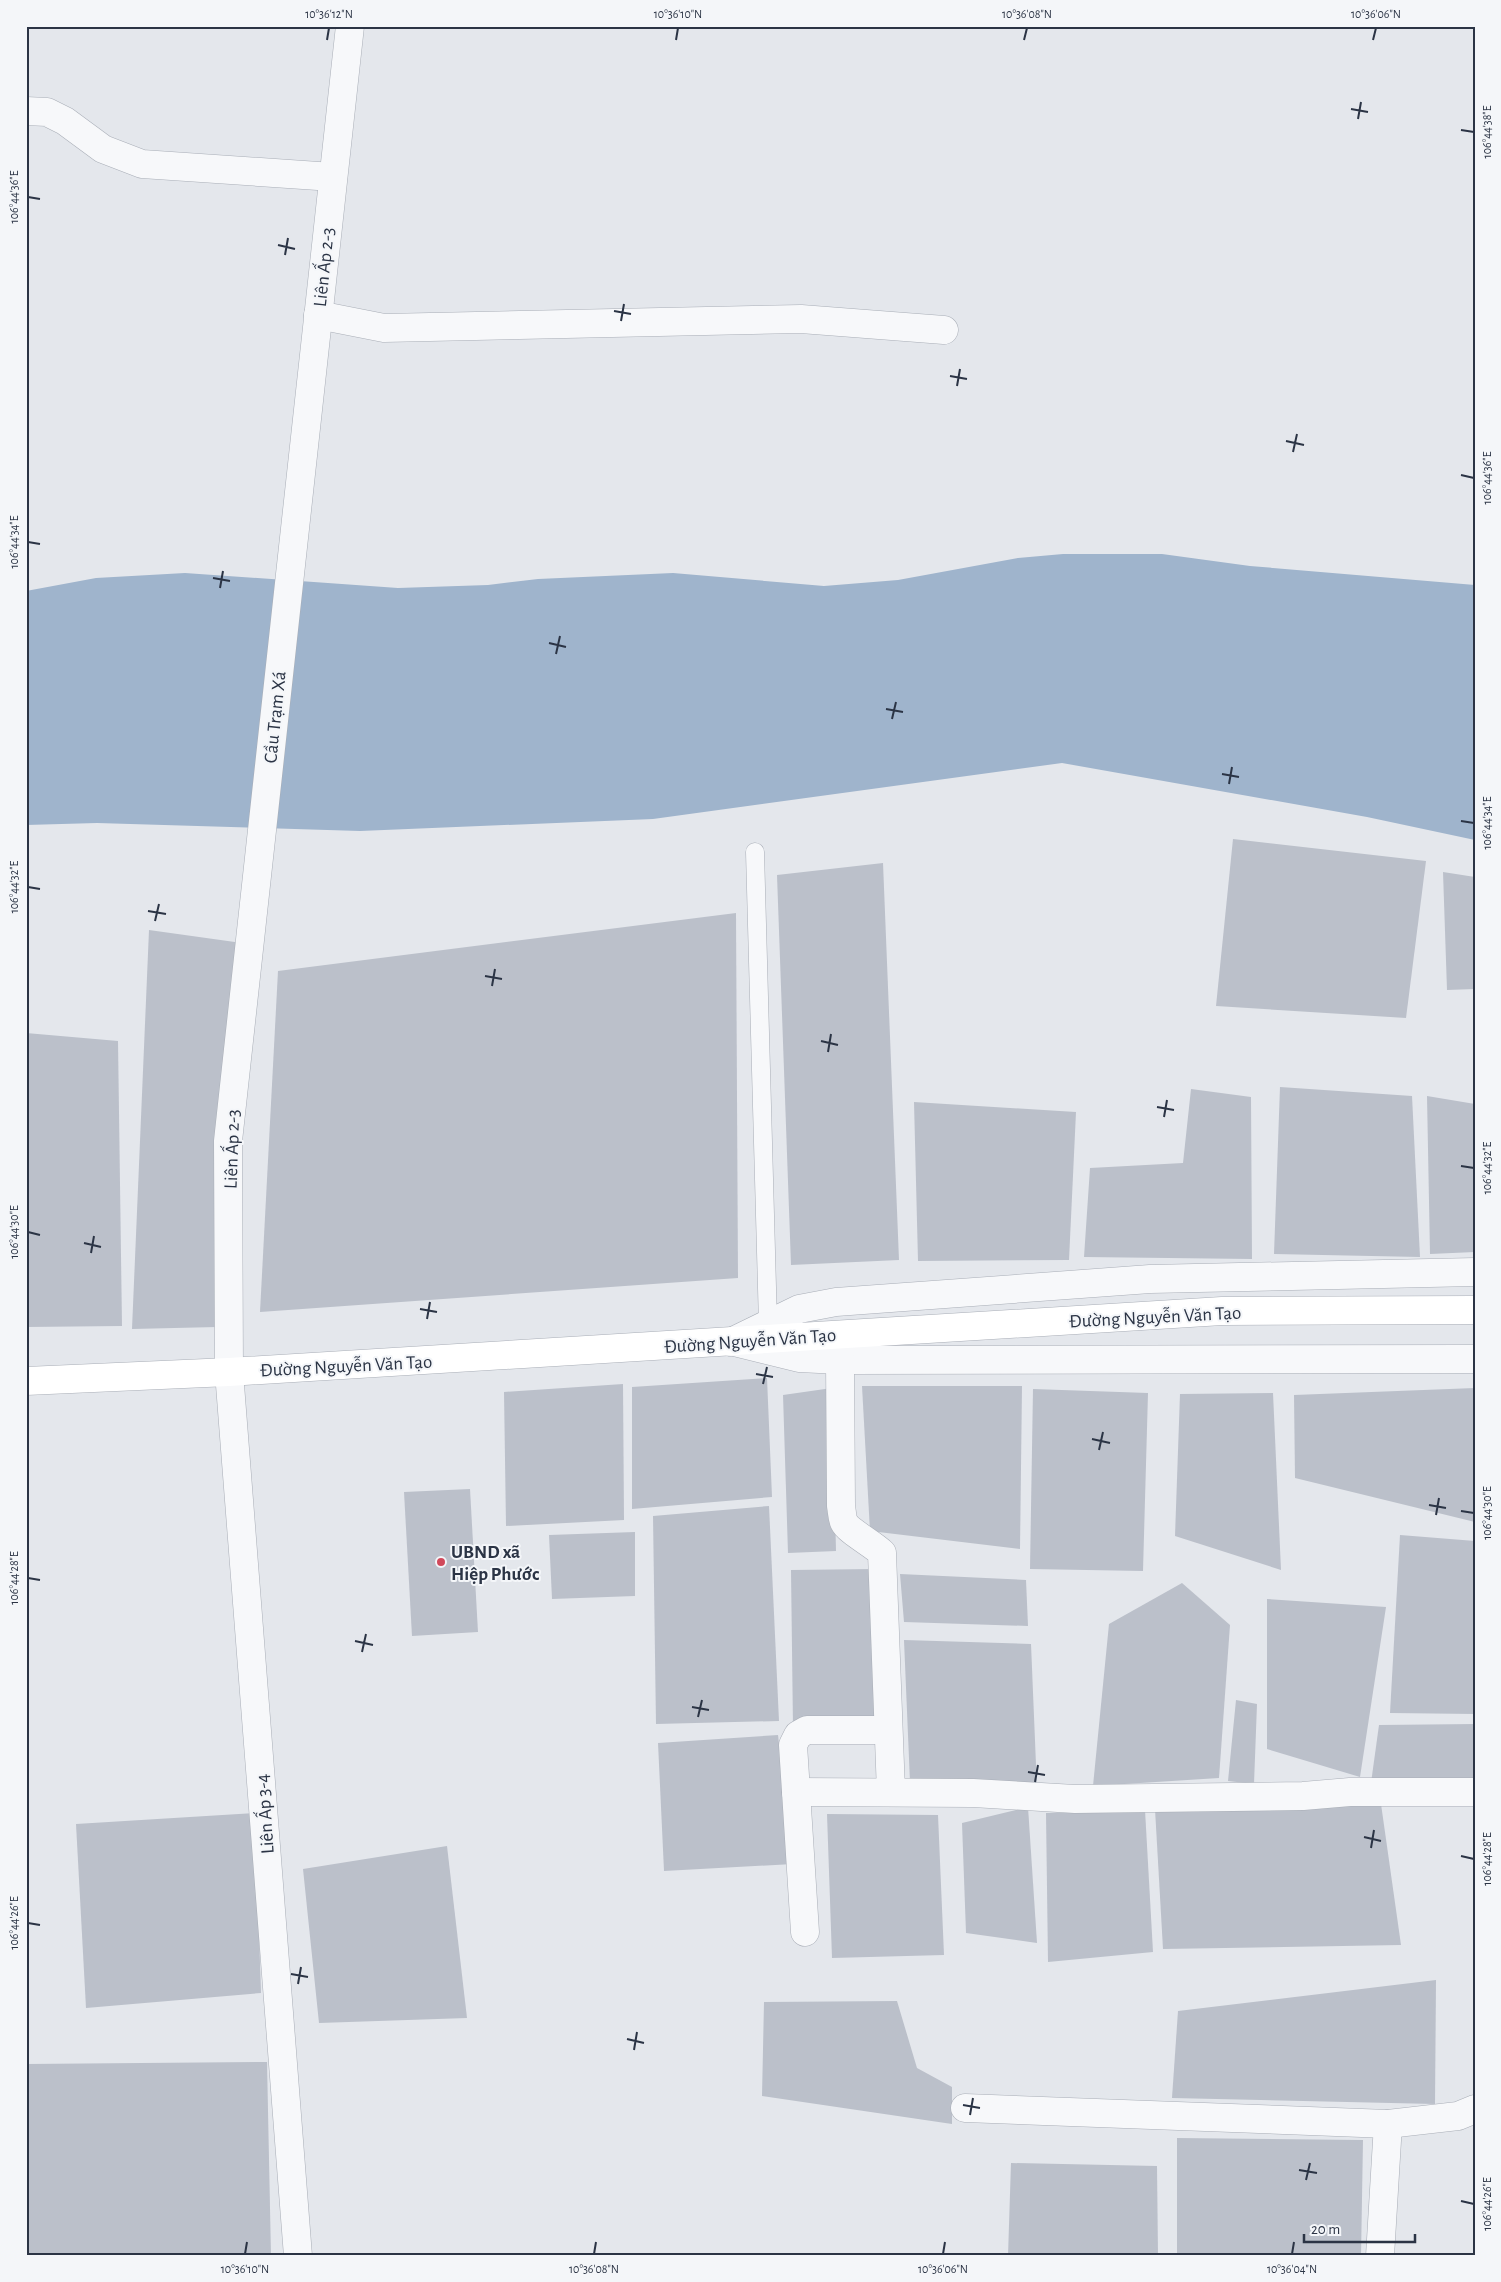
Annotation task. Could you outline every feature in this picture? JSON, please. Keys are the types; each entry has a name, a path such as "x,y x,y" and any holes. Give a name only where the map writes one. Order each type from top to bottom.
{"main road":[{"name":"Đường Nguyễn Văn Tạo","path":"26,1381 229,1372 1222,1311 1475,1310"}],"street":[{"name":"Liên Ấp 2-3","path":"296,508 350,26"},
{"path":"26,111 47,112 65,121 103,149 142,164 334,177"},
{"path":"318,315 384,328 801,319 944,330"},
{"name":"Cầu Trạm Xá","path":"252,927 296,508"},
{"name":"Liên Ấp 2-3","path":"229,1372 228,1141 252,927"},
{"path":"731,1342 799,1309 846,1301 1150,1280 1475,1272"},
{"path":"731,1342 799,1358 840,1360 1475,1359"},
{"path":"840,1360 841,1506 844,1522 853,1532 872,1543 882,1553 891,1792"},
{"name":"Liên Ấp 3-4","path":"229,1372 298,2256"},
{"path":"805,1932 793,1745 798,1735 807,1730 888,1730"},
{"path":"796,1792 973,1793 1075,1799 1303,1796 1350,1792 1475,1792"},
{"path":"965,2108 1388,2124 1458,2116 1475,2109"},
{"path":"1380,2256 1388,2124"}],"lane":[{"path":"755,852 768,1324"}],"water":[{"path":"1063,554 1162,554 1250,566 1475,585 1475,840 1367,817 1062,763 653,819 360,831 97,823 26,825 26,591 96,578 185,573 398,588 488,585 538,579 673,573 824,586 898,580 1018,558"}],"building":[{"path":"1233,839 1426,861 1406,1018 1216,1006"},
{"path":"883,863 899,1260 791,1265 777,875"},
{"path":"1443,872 1475,877 1475,989 1447,990"},
{"path":"736,913 738,1278 260,1312 278,971"},
{"path":"149,930 242,943 217,1327 132,1329"},
{"path":"26,1033 118,1041 122,1326 26,1327"},
{"path":"1280,1087 1412,1096 1420,1257 1274,1254"},
{"path":"1191,1089 1251,1097 1252,1259 1084,1257 1090,1168 1183,1163"},
{"path":"1427,1096 1475,1104 1475,1252 1430,1254"},
{"path":"914,1102 1076,1112 1069,1260 918,1261"},
{"path":"767,1378 772,1497 632,1509 632,1387"},
{"path":"623,1384 624,1520 506,1526 504,1392"},
{"path":"862,1386 1022,1386 1020,1549 870,1531"},
{"path":"832,1388 836,1551 788,1553 783,1395"},
{"path":"1475,1388 1475,1522 1295,1478 1294,1395"},
{"path":"1033,1389 1148,1393 1143,1571 1030,1569"},
{"path":"1273,1393 1281,1570 1175,1536 1180,1394"},
{"name":"UBND xã Hiệp Phước","path":"470,1489 478,1632 412,1636 404,1492"},
{"path":"769,1506 779,1721 656,1724 653,1516"},
{"path":"635,1532 635,1596 552,1599 549,1535"},
{"path":"1400,1535 1475,1541 1475,1714 1390,1713"},
{"path":"874,1569 879,1725 793,1728 791,1570"},
{"path":"900,1574 1026,1580 1028,1626 904,1622"},
{"path":"1182,1583 1230,1625 1219,1778 1093,1786 1109,1624"},
{"path":"1267,1599 1386,1607 1360,1777 1267,1749"},
{"path":"904,1640 1031,1644 1037,1789 910,1782"},
{"path":"1236,1700 1257,1704 1254,1784 1228,1781"},
{"path":"1475,1724 1475,1787 1371,1783 1379,1725"},
{"path":"778,1735 793,1864 664,1871 658,1743"},
{"path":"1381,1804 1401,1945 1163,1949 1155,1809"},
{"path":"1028,1807 1037,1943 966,1933 962,1823"},
{"path":"1145,1810 1153,1952 1048,1962 1046,1813"},
{"path":"255,1813 261,1993 86,2008 76,1824"},
{"path":"827,1814 938,1815 944,1955 832,1958"},
{"path":"447,1846 467,2018 319,2023 303,1869"},
{"path":"1436,1980 1435,2104 1172,2098 1178,2011"},
{"path":"897,2001 917,2068 952,2087 952,2124 762,2096 764,2002"},
{"path":"267,2062 271,2256 26,2256 26,2064"},
{"path":"1177,2138 1363,2140 1361,2256 1177,2256"},
{"path":"1011,2163 1157,2166 1158,2256 1008,2256"}],"place":[{"name":"UBND xã Hiệp Phước","path":"441,1562"}]}
